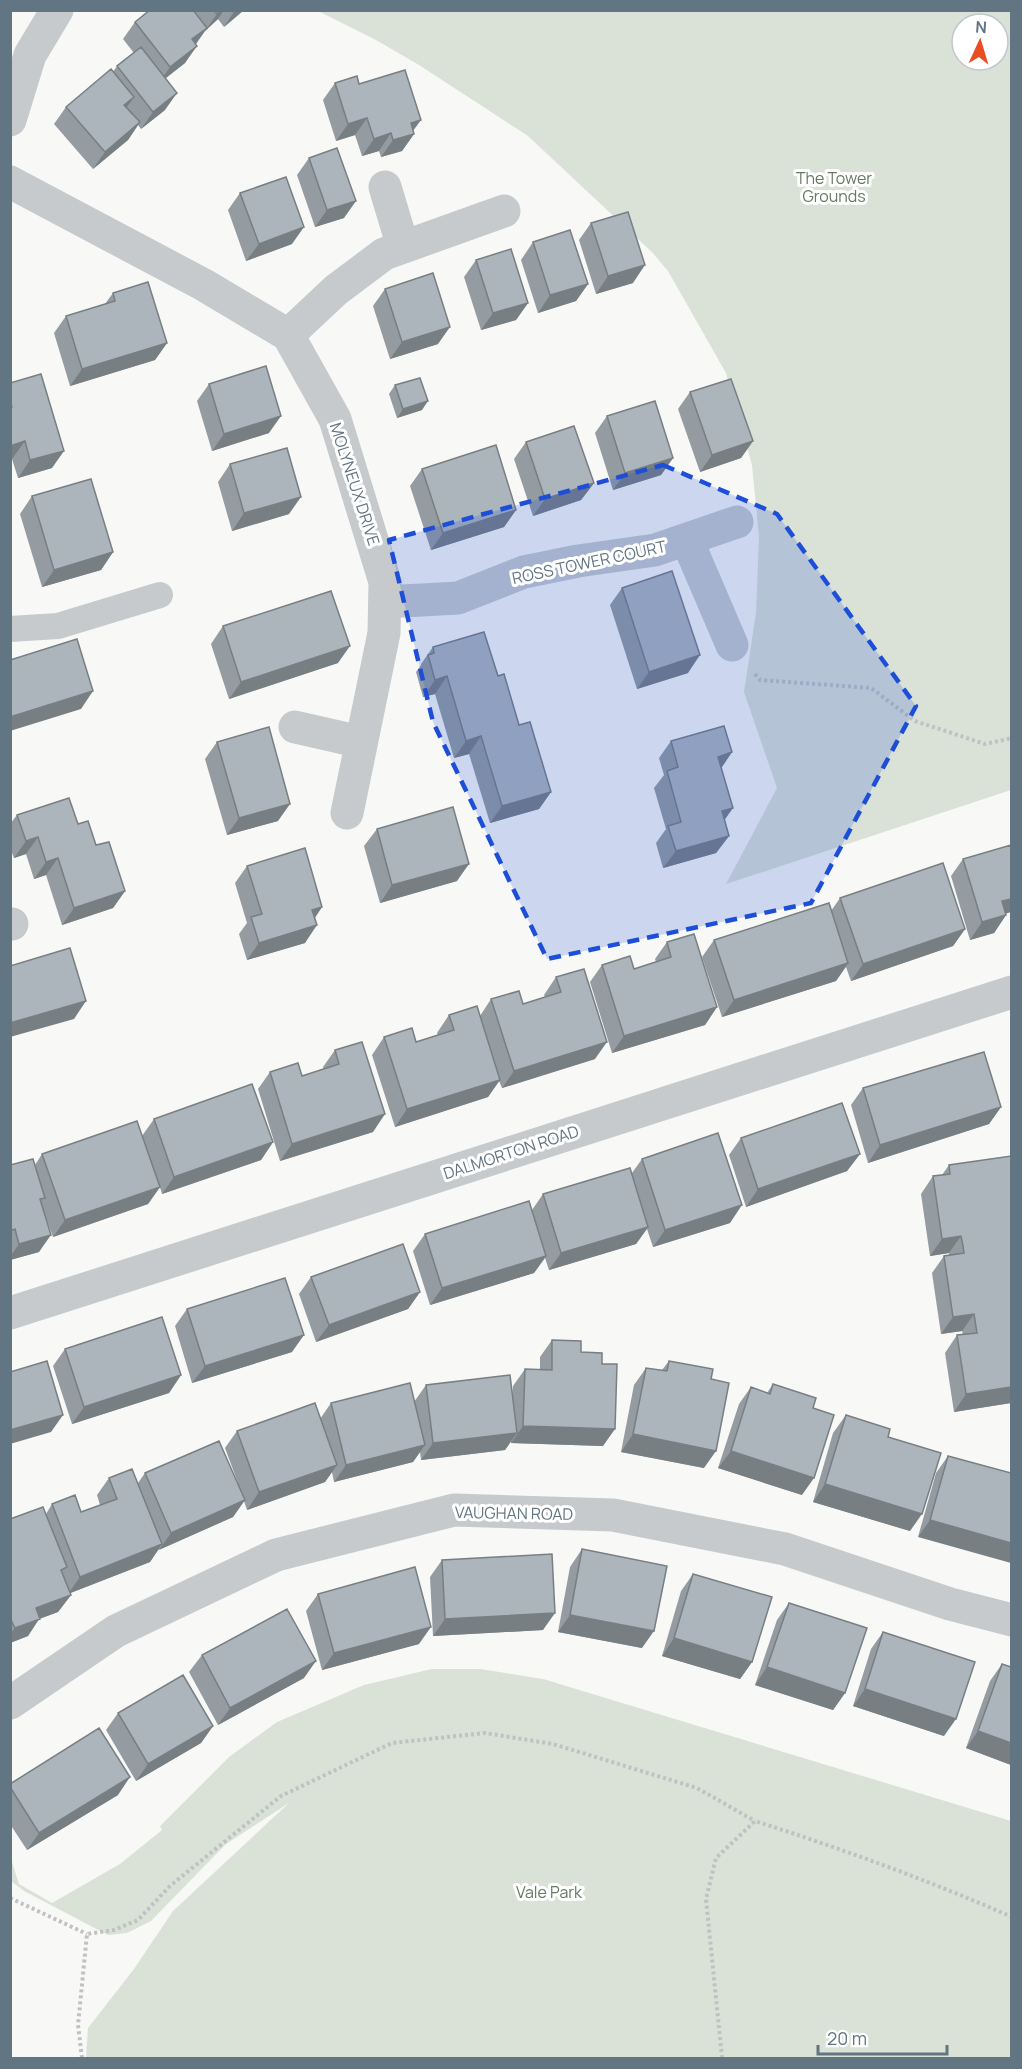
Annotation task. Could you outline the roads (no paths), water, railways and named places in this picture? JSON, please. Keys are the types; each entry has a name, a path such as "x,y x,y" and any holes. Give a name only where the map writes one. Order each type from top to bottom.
{"street":[{"path":"10,120 30,55 57,10"},
{"path":"10,182 204,285 288,335 336,290 384,254 504,211"},
{"path":"385,187 403,247"},
{"name":"MOLYNEUX DRIVE","path":"288,335 335,419 385,582 384,633 347,813"},
{"name":"ROSS TOWER COURT","path":"385,602 458,598 524,572 578,561 655,550 737,522"},
{"name":"ROSS TOWER COURT","path":"687,540 732,645"},
{"path":"295,727 362,742"},
{"name":"DALMORTON ROAD","path":"10,1313 1011,993"},
{"name":"VAUGHAN ROAD","path":"10,1703 116,1631 276,1555 454,1510 625,1517 784,1549 950,1604 1011,1620"}],"lane":[{"path":"10,629 58,626 160,596"}],"park label":[{"name":"The Tower Grounds","path":"834,187"},
{"name":"Vale Park","path":"549,1892"}]}
